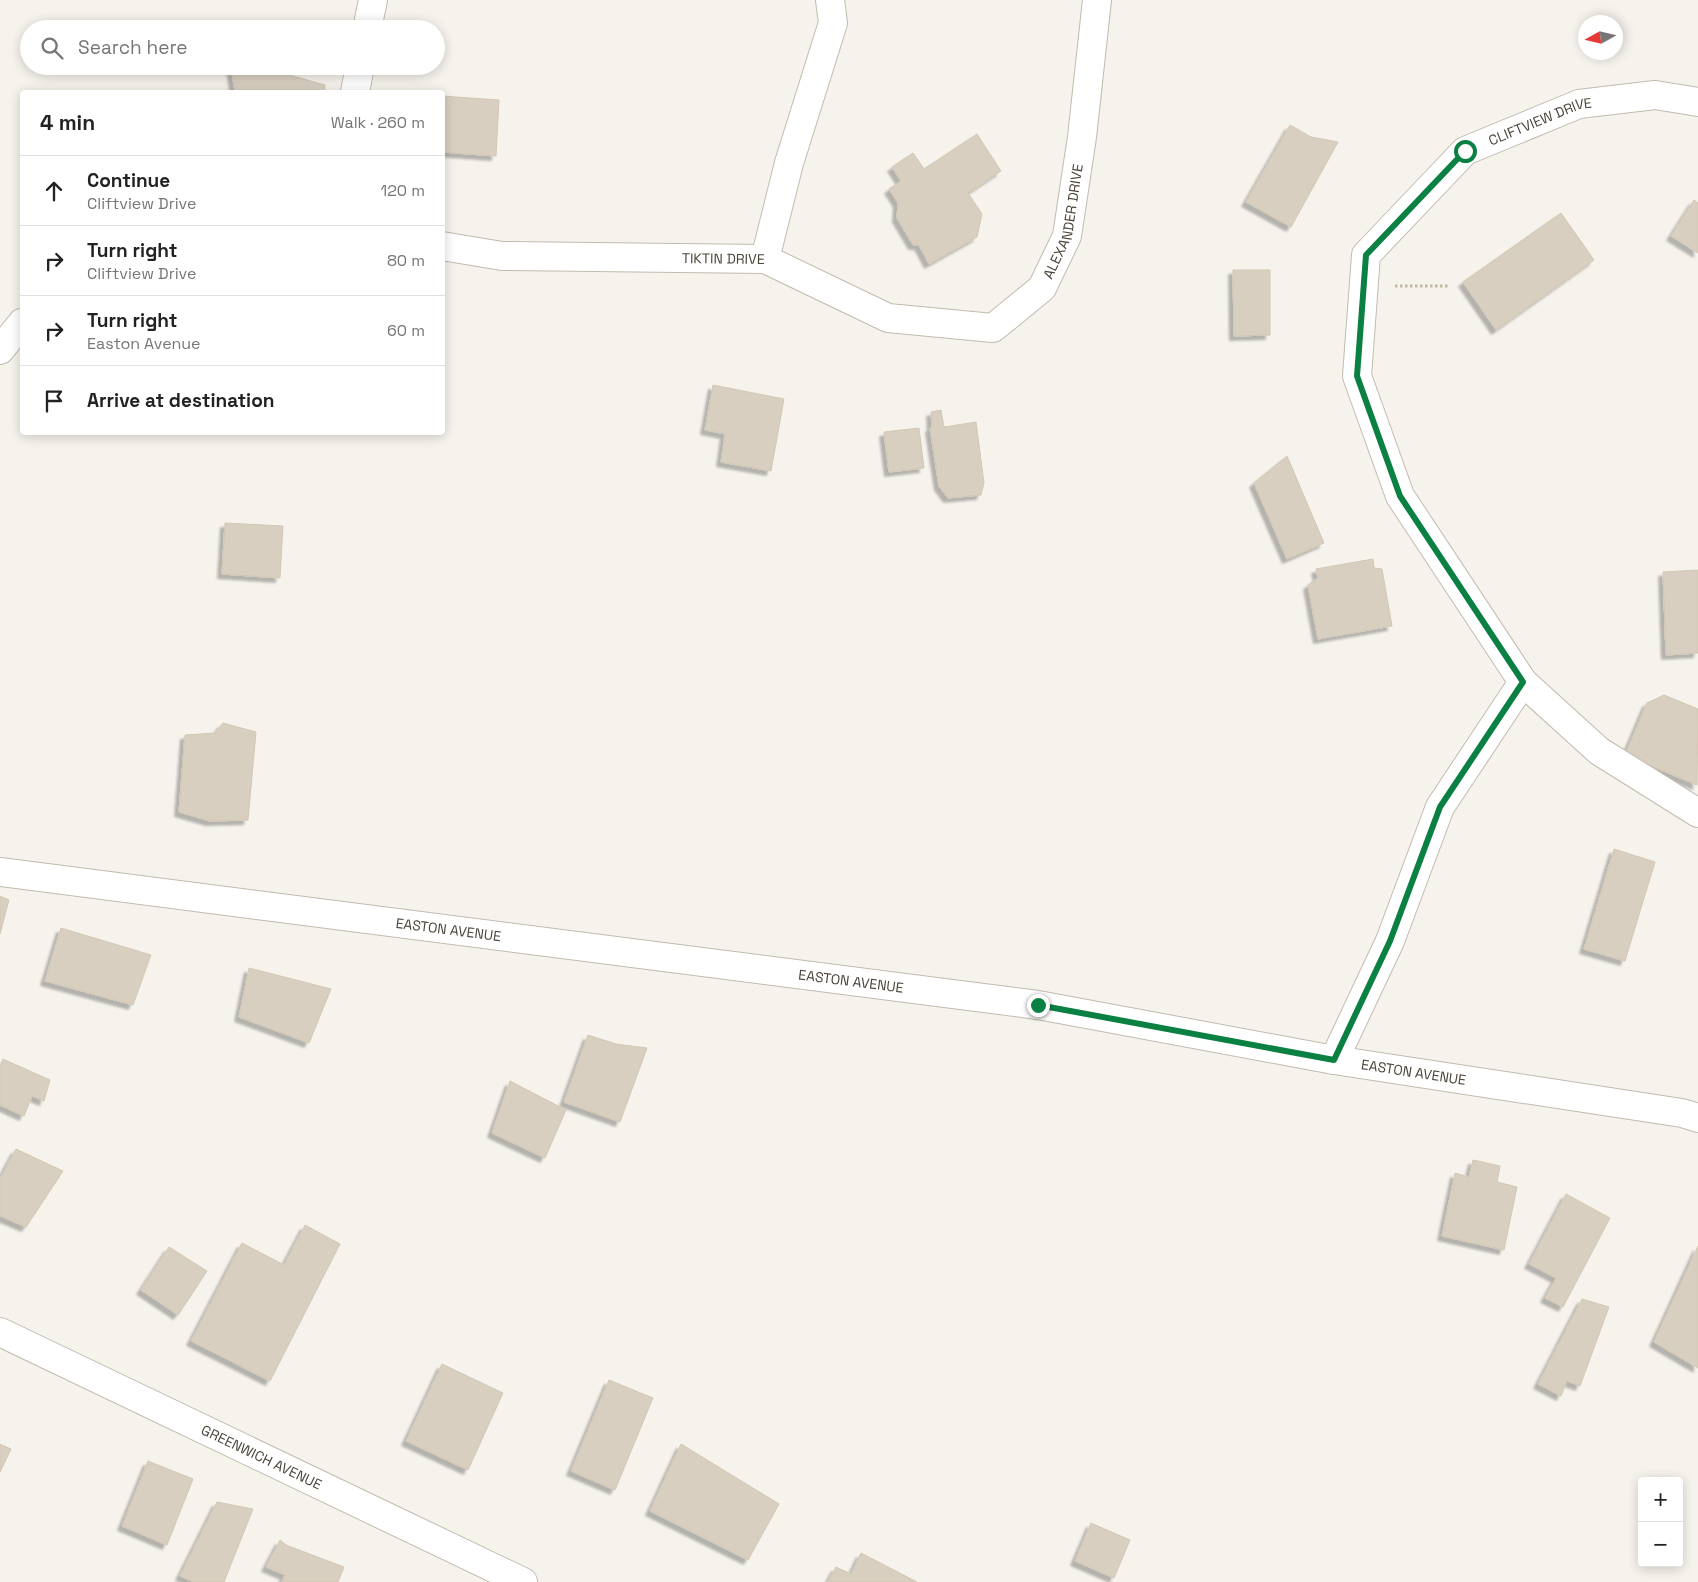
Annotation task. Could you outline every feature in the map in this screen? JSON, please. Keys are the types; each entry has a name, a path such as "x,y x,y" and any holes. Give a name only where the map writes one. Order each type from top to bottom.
{"street":[{"path":"369,20 373,0"},
{"name":"TIKTIN DRIVE","path":"445,246 502,256 766,260 789,162 833,23 830,0"},
{"name":"ALEXANDER DRIVE","path":"766,260 888,318 993,328 1042,288 1067,236 1082,137 1096,0"},
{"path":"355,90 358,75"},
{"name":"CLIFTVIEW DRIVE","path":"1698,102 1654,95 1579,104 1465,151 1366,255 1357,376 1400,496 1523,682 1599,750 1698,813"},
{"path":"0,350 20,325"},
{"path":"1334,1060 1390,941 1440,807 1523,682"},
{"name":"EASTON AVENUE","path":"0,872 1038,1005 1334,1060 1682,1113 1698,1118"},
{"name":"GREENWICH AVENUE","path":"0,1332 522,1582"}],"path":[{"path":"1364,286 1448,286"}],"building":[{"path":"232,75 290,75 325,85 325,90 235,90"},
{"path":"445,96 499,100 496,156 445,152"},
{"path":"1290,125 1311,137 1338,142 1291,227 1246,202"},
{"path":"977,134 1001,171 968,193 982,214 977,237 929,264 919,245 913,245 897,218 898,203 889,189 901,181 892,167 913,153 924,169"},
{"path":"1694,200 1698,203 1698,253 1671,236"},
{"path":"1561,213 1594,260 1496,330 1463,282"},
{"path":"1233,270 1270,270 1270,335 1234,336"},
{"path":"713,385 784,399 771,471 721,462 725,434 705,430"},
{"path":"941,410 944,427 976,422 984,483 981,495 948,498 939,486 930,428 932,426 931,412"},
{"path":"919,428 924,468 889,472 884,432"},
{"path":"1287,456 1324,543 1287,559 1254,483"},
{"path":"225,523 283,526 280,578 222,574"},
{"path":"1373,559 1374,568 1382,569 1392,626 1318,639 1308,585 1318,578 1316,569"},
{"path":"1698,570 1698,653 1666,655 1663,572"},
{"path":"1664,695 1698,709 1697,785 1625,755 1647,703"},
{"path":"223,723 256,732 248,820 210,821 179,812 185,735 215,733"},
{"path":"1614,849 1655,862 1625,961 1584,949"},
{"path":"0,896 9,900 0,934"},
{"path":"61,928 151,955 133,1005 45,981"},
{"path":"249,968 331,989 309,1043 239,1017"},
{"path":"588,1035 616,1044 647,1048 620,1122 564,1102"},
{"path":"3,1059 50,1080 44,1101 32,1096 24,1116 0,1105 0,1067"},
{"path":"510,1081 566,1110 545,1158 492,1133"},
{"path":"16,1149 63,1171 26,1227 0,1216 0,1179"},
{"path":"1473,1160 1500,1166 1497,1182 1517,1187 1504,1250 1442,1236 1455,1173 1469,1177"},
{"path":"1566,1194 1610,1218 1563,1307 1545,1298 1556,1278 1529,1264"},
{"path":"305,1225 340,1244 270,1381 191,1341 242,1243 284,1265"},
{"path":"1698,1246 1698,1368 1654,1342"},
{"path":"169,1247 207,1271 178,1315 141,1290"},
{"path":"1582,1299 1609,1307 1580,1386 1567,1381 1561,1396 1538,1384"},
{"path":"442,1364 503,1393 468,1470 406,1441"},
{"path":"609,1380 653,1398 615,1490 571,1471"},
{"path":"0,1444 11,1449 0,1472"},
{"path":"681,1444 779,1504 748,1560 650,1511"},
{"path":"148,1461 193,1479 167,1545 122,1526"},
{"path":"217,1502 253,1509 224,1582 194,1582 180,1576"},
{"path":"1091,1523 1130,1540 1114,1578 1075,1561"},
{"path":"280,1540 286,1545 344,1567 338,1582 282,1582 285,1575 266,1567"},
{"path":"861,1553 917,1582 828,1582 836,1567 851,1574"}],"route":[{"path":"1038,1005 1334,1060 1390,941 1440,807 1523,682 1400,496 1357,376 1366,255 1465,151"}]}
